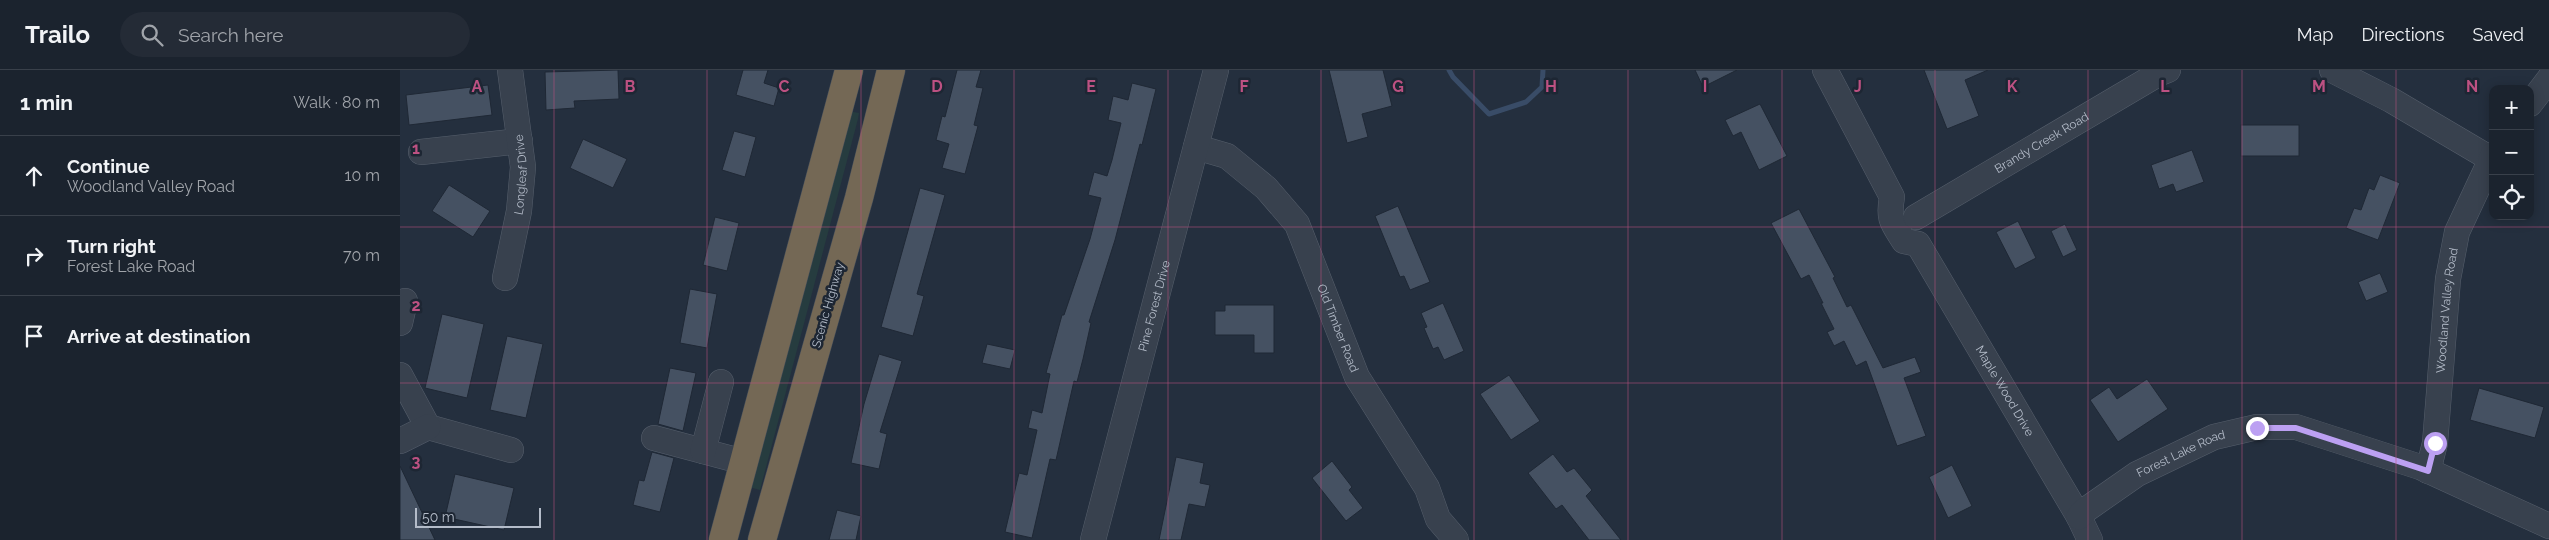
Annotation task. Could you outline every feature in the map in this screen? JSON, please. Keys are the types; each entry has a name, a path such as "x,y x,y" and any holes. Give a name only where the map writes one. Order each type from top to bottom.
{"highway":[{"path":"723,540 849,70"},
{"name":"Scenic Highway","path":"762,540 859,198 891,70"}],"street":[{"name":"Longleaf Drive","path":"505,278 519,211 522,167 510,70"},
{"name":"Pine Forest Drive","path":"1093,540 1216,70"},
{"name":"Maple Wood Drive","path":"1825,70 1892,198 1889,215 1904,241 1918,244 2079,517 2090,540"},
{"name":"Brandy Creek Road","path":"1916,217 2158,74 2168,70"},
{"path":"2332,70 2391,100 2489,155"},
{"path":"2534,99 2549,80"},
{"path":"421,152 520,142"},
{"name":"Old Timber Road","path":"1196,147 1227,156 1266,188 1297,224 1357,377 1427,488 1435,530 1456,540"},
{"name":"Woodland Valley Road","path":"2428,471 2435,443 2448,279 2457,232 2489,163"},
{"path":"1892,198 1909,204 1916,217"},
{"name":"Maple Wood Drive","path":"1916,217 1922,231 1918,244"},
{"path":"400,375 428,427"},
{"path":"702,451 721,382"},
{"path":"400,441 428,427 511,450"},
{"name":"Forest Lake Road","path":"2079,517 2084,511 2137,474 2214,437 2257,428 2296,428 2428,471 2549,526"},
{"path":"654,438 744,462"}],"green space":[{"path":"848,111 859,113 858,119 760,490 749,487"}],"building":[{"path":"618,70 619,99 574,101 575,108 546,110 545,72"},
{"path":"743,70 768,70 764,83 779,88 774,106 736,95"},
{"path":"957,70 981,70 976,87 983,88 974,125 978,126 965,174 942,168 949,144 936,140 942,116 945,117"},
{"path":"1329,70 1383,70 1392,106 1362,114 1368,137 1347,143"},
{"path":"1695,70 1737,70 1703,87"},
{"path":"1924,70 1988,70 1965,80 1979,116 1947,129"},
{"path":"1132,83 1156,89 1115,240 1089,322 1091,323 1083,359 1077,382 1074,381 1056,460 1050,459 1032,538 1005,532 1019,473 1027,475 1037,430 1028,428 1032,410 1042,413 1050,374 1046,373 1062,315 1064,315 1090,239 1101,198 1088,195 1094,172 1107,176 1112,160 1121,123 1108,120 1113,96 1128,100"},
{"path":"488,85 492,115 409,125 406,95"},
{"path":"1760,104 1787,156 1759,170 1741,132 1733,136 1725,120"},
{"path":"2241,125 2299,125 2299,156 2241,156"},
{"path":"734,131 756,137 745,177 722,170"},
{"path":"583,139 627,159 613,188 570,168"},
{"path":"2192,150 2204,182 2176,192 2173,184 2159,189 2151,165"},
{"path":"2380,175 2400,183 2378,240 2346,228 2354,208 2361,210 2369,188 2374,190"},
{"path":"449,185 490,211 473,237 432,211"},
{"path":"920,188 945,195 917,294 924,296 913,336 881,327"},
{"path":"1398,206 1430,282 1410,290 1404,276 1400,277 1375,216"},
{"path":"1799,209 1835,277 1833,278 1847,307 1851,305 1883,368 1915,357 1921,372 1904,378 1926,436 1897,446 1866,361 1856,366 1844,341 1834,346 1827,332 1834,329 1809,275 1801,279 1771,223"},
{"path":"715,217 739,223 727,271 703,265"},
{"path":"2018,221 2036,258 2015,269 1996,232"},
{"path":"2065,224 2077,250 2063,257 2051,231"},
{"path":"2380,273 2388,292 2366,301 2358,282"},
{"path":"690,289 717,294 707,348 680,343"},
{"path":"1443,303 1464,351 1444,360 1438,347 1433,349 1424,328 1427,327 1421,313"},
{"path":"1225,305 1274,305 1274,353 1254,353 1254,335 1215,335 1215,311 1225,311"},
{"path":"442,314 484,324 467,398 425,388"},
{"path":"507,336 543,344 526,418 490,410"},
{"path":"987,344 1015,350 1010,369 982,363"},
{"path":"879,354 902,361 880,432 887,434 879,469 851,463 864,404"},
{"path":"670,368 696,373 683,431 658,424"},
{"path":"1509,375 1540,421 1511,440 1480,394"},
{"path":"2147,379 2168,409 2118,442 2090,400 2109,387 2117,399"},
{"path":"2479,388 2544,407 2535,438 2470,420"},
{"path":"652,452 674,458 660,512 633,505 639,480 644,481"},
{"path":"1553,454 1567,472 1574,468 1592,490 1586,496 1621,540 1589,540 1562,505 1556,509 1528,473"},
{"path":"1176,457 1204,463 1200,483 1210,485 1205,507 1189,504 1181,540 1159,540"},
{"path":"1332,461 1352,487 1349,490 1363,508 1346,521 1312,478"},
{"path":"1952,465 1972,506 1948,518 1929,477"},
{"path":"400,466 435,540 400,540"},
{"path":"455,474 514,488 504,530 445,517"},
{"path":"837,510 861,516 856,540 829,540"}],"waterway":[{"path":"1449,70 1453,77 1489,114 1526,102 1542,87 1543,70"}],"route":[{"path":"2257,428 2296,428 2332,438 2428,471 2433,458 2435,443"}]}
